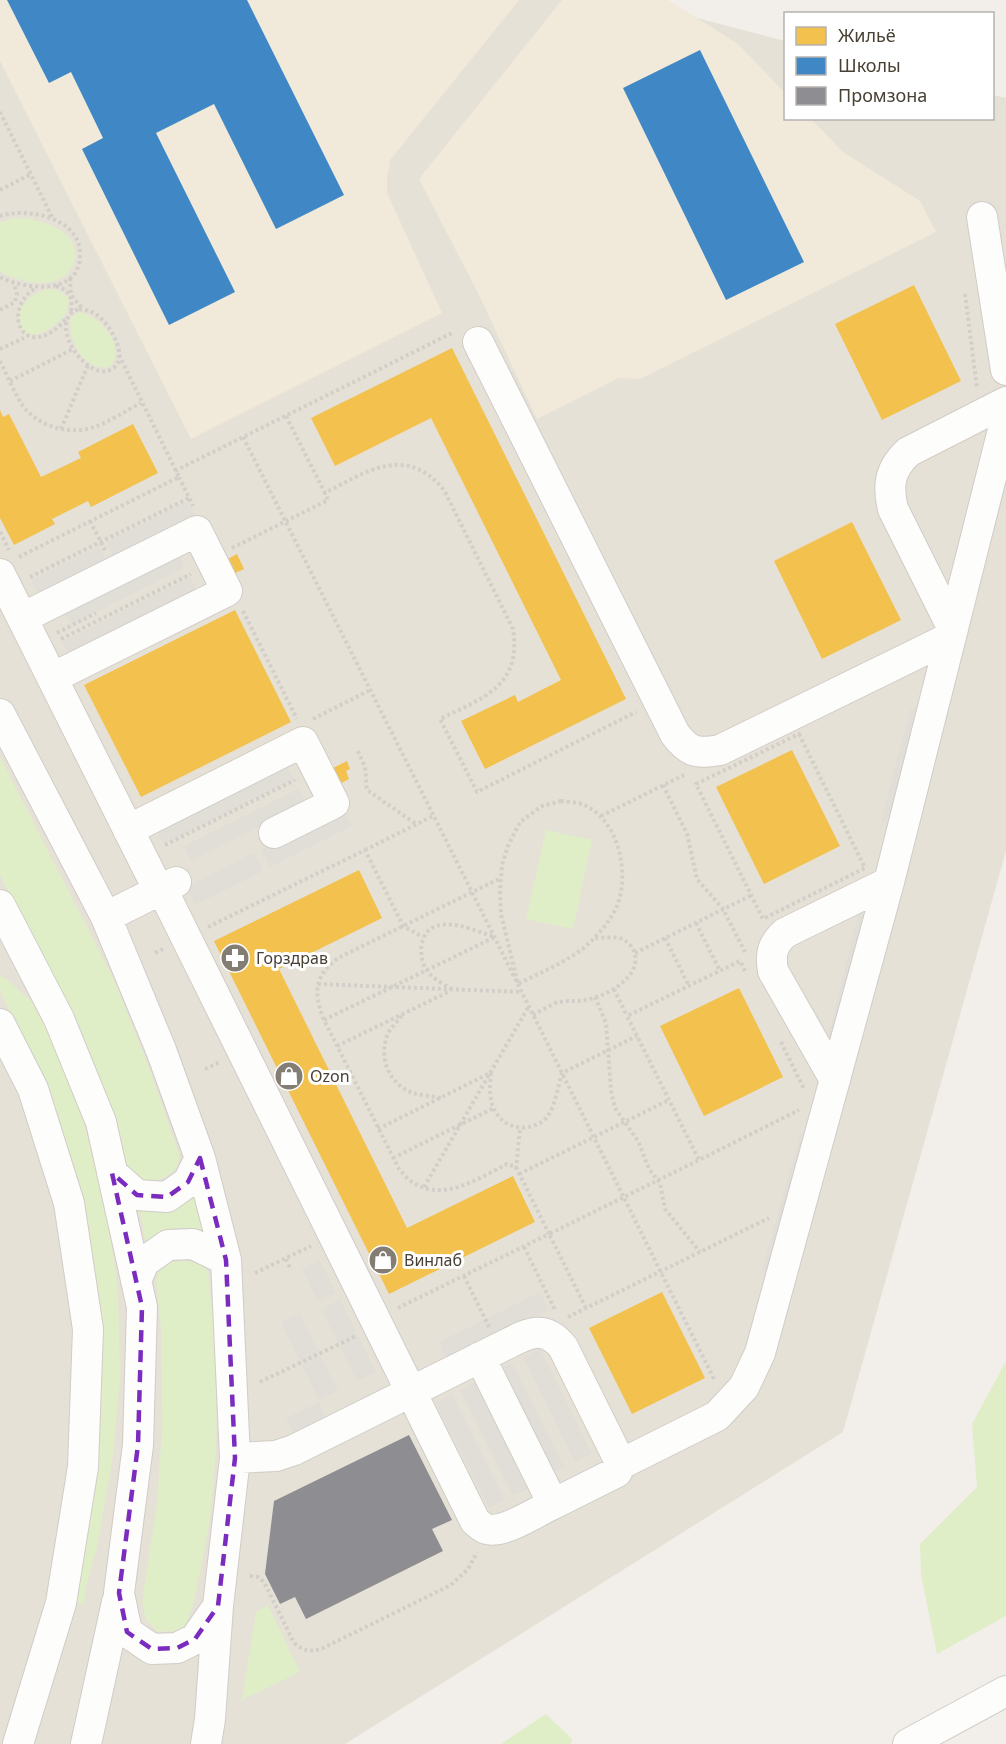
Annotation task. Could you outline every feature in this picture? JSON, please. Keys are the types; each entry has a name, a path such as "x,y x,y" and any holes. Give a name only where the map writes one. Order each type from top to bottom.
{"street":[{"path":"982,217 1006,370"},
{"path":"464,339 675,734 683,745 703,753 720,750 952,633"},
{"path":"952,633 893,509 890,482 898,461 908,452 997,412"},
{"path":"12,577 22,618 128,830 166,887 411,1392 432,1456 475,1521 487,1529 504,1528 617,1472 621,1464 717,1416 730,1405 752,1372 760,1353 835,1080 877,875 952,633 997,412"},
{"path":"22,618 197,531 220,557 227,591 52,678"},
{"path":"0,714 106,917 161,1050 200,1158 226,1260 235,1458 218,1606 210,1719 206,1744"},
{"path":"128,830 173,794 262,750 303,742 334,803 274,833"},
{"path":"835,1080 773,971 770,956 775,942 785,933 877,875"},
{"path":"106,917 166,887"},
{"path":"0,905 58,1019 101,1122 142,1307 138,1445 119,1593 86,1744"},
{"path":"0,955 30,963"},
{"path":"0,1024 33,1089 69,1203 88,1329 83,1467 61,1603 18,1744"},
{"path":"112,1173 137,1195 167,1197 188,1182 200,1158"},
{"path":"136,1281 144,1262 168,1245 193,1244 226,1260"},
{"path":"235,1458 267,1457 285,1453 490,1353 539,1332 556,1338 563,1347 621,1464"},
{"path":"490,1353 553,1504"},
{"path":"119,1593 127,1632 152,1649 177,1648 195,1639 218,1606"},
{"path":"908,1744 1006,1691"}],"path":[{"path":"0,112 54,220"},
{"path":"0,190 31,174"},
{"path":"0,216 30,213 54,220 71,232 80,249 78,268 70,277 52,286 29,291 0,310"},
{"path":"0,277 14,283 38,288"},
{"path":"70,277 72,303 66,334 73,349 88,365 97,370 112,369 117,363 118,355"},
{"path":"9,312 17,293 14,283"},
{"path":"0,532 14,560 178,477 118,355 115,337 110,328 103,320 78,306 65,290 52,286"},
{"path":"964,286 997,412"},
{"path":"0,349 25,337 41,336 50,332 72,311 87,310"},
{"path":"14,333 25,337"},
{"path":"449,334 464,339"},
{"path":"175,471 449,334 464,339"},
{"path":"10,381 73,349"},
{"path":"0,361 21,404 51,427 79,430 92,428 141,403"},
{"path":"61,429 88,365"},
{"path":"55,642 328,500 286,416"},
{"path":"243,437 495,937 719,1390"},
{"path":"325,493 377,467 390,464 416,468 431,477 444,490 513,629 515,641 513,663 500,685 490,694 440,719 477,792 638,711"},
{"path":"12,577 189,498"},
{"path":"243,611 300,725"},
{"path":"696,784 799,734 877,875"},
{"path":"358,751 365,767 367,790 416,824"},
{"path":"159,848 317,770"},
{"path":"601,816 690,772"},
{"path":"693,778 763,918 843,879"},
{"path":"663,785 687,834 697,879 723,909 745,952"},
{"path":"561,801 583,805 601,816 611,831 621,858 622,886 617,905 608,923 578,953 518,984 501,914 501,878 508,846 520,822 542,806 561,801"},
{"path":"199,932 433,816"},
{"path":"365,849 403,926 423,937"},
{"path":"501,878 338,958 327,967 318,984 317,1000 324,1020 399,1169 412,1182 424,1187 444,1190 462,1186 507,1164 512,1164 586,1308"},
{"path":"635,953 752,895"},
{"path":"696,923 720,971"},
{"path":"452,989 426,970 421,946 423,937 438,925 453,924 495,937"},
{"path":"324,1020 495,937"},
{"path":"533,1015 557,1003 595,997 614,989 627,979 636,962 635,953 630,945 623,939 595,938"},
{"path":"665,938 689,986"},
{"path":"627,1017 740,961 746,972"},
{"path":"318,984 522,992"},
{"path":"337,1046 452,989"},
{"path":"614,989 699,1160"},
{"path":"595,997 606,1023 613,1100 624,1122 638,1141 649,1169 658,1180 665,1209 700,1252"},
{"path":"424,1187 529,1006"},
{"path":"404,1013 386,1037 384,1057 387,1070 397,1084 411,1092 441,1098"},
{"path":"491,1073 489,1092 497,1116 506,1123 520,1128 534,1125 549,1113 562,1073 637,1036"},
{"path":"777,1036 805,1092"},
{"path":"378,1129 491,1073"},
{"path":"519,1174 669,1100"},
{"path":"393,1158 494,1108"},
{"path":"390,1309 401,1307 800,1110"},
{"path":"516,1169 520,1128"},
{"path":"661,1272 769,1218"},
{"path":"255,1273 334,1235"},
{"path":"523,1246 561,1321 539,1332"},
{"path":"286,1258 291,1270"},
{"path":"464,1276 490,1353"},
{"path":"249,1576 258,1577 264,1582 294,1643 299,1648 312,1651 321,1649 451,1585 468,1569 487,1529"}],"highlighted area":[{"path":"200,1158 226,1260 235,1458 218,1606 195,1639 177,1648 152,1649 127,1632 119,1593 138,1445 142,1307 112,1173 137,1195 167,1197 188,1182"}],"shaded area":[{"path":"0,0 628,0 784,41 784,120 994,120 994,95 1006,98 1006,851 843,1432 345,1744 0,1744"},
{"path":"0,0 519,0 390,160 387,193 442,313 191,439 0,61"},
{"path":"562,0 668,0 738,44 784,92 784,120 812,120 843,152 920,201 936,232 640,379 619,378 537,419 479,295 419,179"},
{"path":"188,501 197,519 115,560 106,542"},
{"path":"99,546 108,564 40,598 31,580"},
{"path":"178,552 185,567 71,625 63,609"},
{"path":"190,577 199,594 70,658 62,642"},
{"path":"910,709 925,713 899,813 881,822"},
{"path":"285,763 294,779 164,844 156,828"},
{"path":"299,789 306,804 191,861 184,846"},
{"path":"343,809 352,826 270,867 261,850"},
{"path":"254,853 263,871 195,905 186,887"},
{"path":"876,900 841,1041 828,1037 858,915"},
{"path":"821,1118 783,1251 761,1274 800,1135"},
{"path":"320,1260 336,1293 318,1302 302,1269"},
{"path":"540,1292 549,1310 447,1360 439,1342"},
{"path":"340,1300 376,1372 357,1381 321,1309"},
{"path":"299,1313 338,1391 319,1400 281,1323"},
{"path":"540,1349 592,1453 575,1462 523,1357"},
{"path":"512,1363 564,1467 548,1475 496,1370"},
{"path":"478,1381 531,1488 513,1496 460,1390"},
{"path":"452,1394 505,1500 489,1508 436,1402"},
{"path":"319,1402 327,1421 295,1437 286,1418"}],"green space":[{"path":"16,218 47,223 66,234 75,251 74,262 69,272 51,282 40,283 18,279 0,271 0,222"},
{"path":"49,289 57,290 68,297 68,308 65,314 43,332 32,334 23,331 19,324 19,314 24,304 34,295"},
{"path":"79,312 95,319 109,333 115,350 110,366 93,365 86,360 75,345 70,326 71,318"},
{"path":"0,757 115,982 151,1073 179,1154 178,1166 160,1179 142,1179 127,1172 71,1015 0,875"},
{"path":"546,830 592,840 573,929 526,919"},
{"path":"0,976 31,1001 44,1024 79,1105 106,1208 118,1287 120,1378 113,1455 84,1605 77,1602 99,1443 100,1332 57,1118 0,990"},
{"path":"195,1196 204,1236 191,1229 172,1229 160,1232 146,1243 139,1206 162,1211 168,1210"},
{"path":"198,1262 208,1272 216,1383 213,1495 196,1590 186,1626 174,1631 158,1632 146,1620 142,1601 157,1504 162,1429 161,1328 156,1282 158,1270 169,1263"},
{"path":"1006,1361 1006,1616 937,1654 921,1575 920,1544 977,1487 972,1424"},
{"path":"268,1605 300,1672 242,1700 256,1612"},
{"path":"546,1714 572,1739 571,1744 501,1744"}],"building: Жильё":[{"path":"914,285 961,381 882,420 835,324"},
{"path":"452,348 626,699 485,769 461,721 515,695 518,702 561,680 431,418 335,466 311,418"},
{"path":"0,410 3,417 9,414 41,477 81,458 78,452 133,424 158,473 91,507 88,501 52,519 55,524 14,545 0,518"},
{"path":"852,522 901,620 822,659 774,561"},
{"path":"237,554 244,569 229,576 222,562"},
{"path":"235,610 291,722 141,797 84,685"},
{"path":"792,750 840,846 764,884 716,787"},
{"path":"347,761 350,769 346,771 349,779 334,787 327,771"},
{"path":"359,870 382,918 279,969 407,1228 513,1176 535,1222 389,1294 214,941"},
{"path":"739,988 783,1077 704,1116 660,1026"},
{"path":"662,1292 705,1378 632,1414 589,1328"}],"building: Школы":[{"path":"7,0 247,0 344,195 276,229 214,104 156,133 235,292 169,325 82,149 103,138 71,72 49,83"},
{"path":"700,50 804,262 726,300 623,88"}],"building: Промзона":[{"path":"409,1435 452,1520 432,1529 443,1551 306,1619 295,1597 280,1604 265,1574 274,1501"}],"place":[{"name":"Горздрав","path":"235,958"},
{"name":"Ozon","path":"289,1076"},
{"name":"Винлаб","path":"383,1260"}]}
